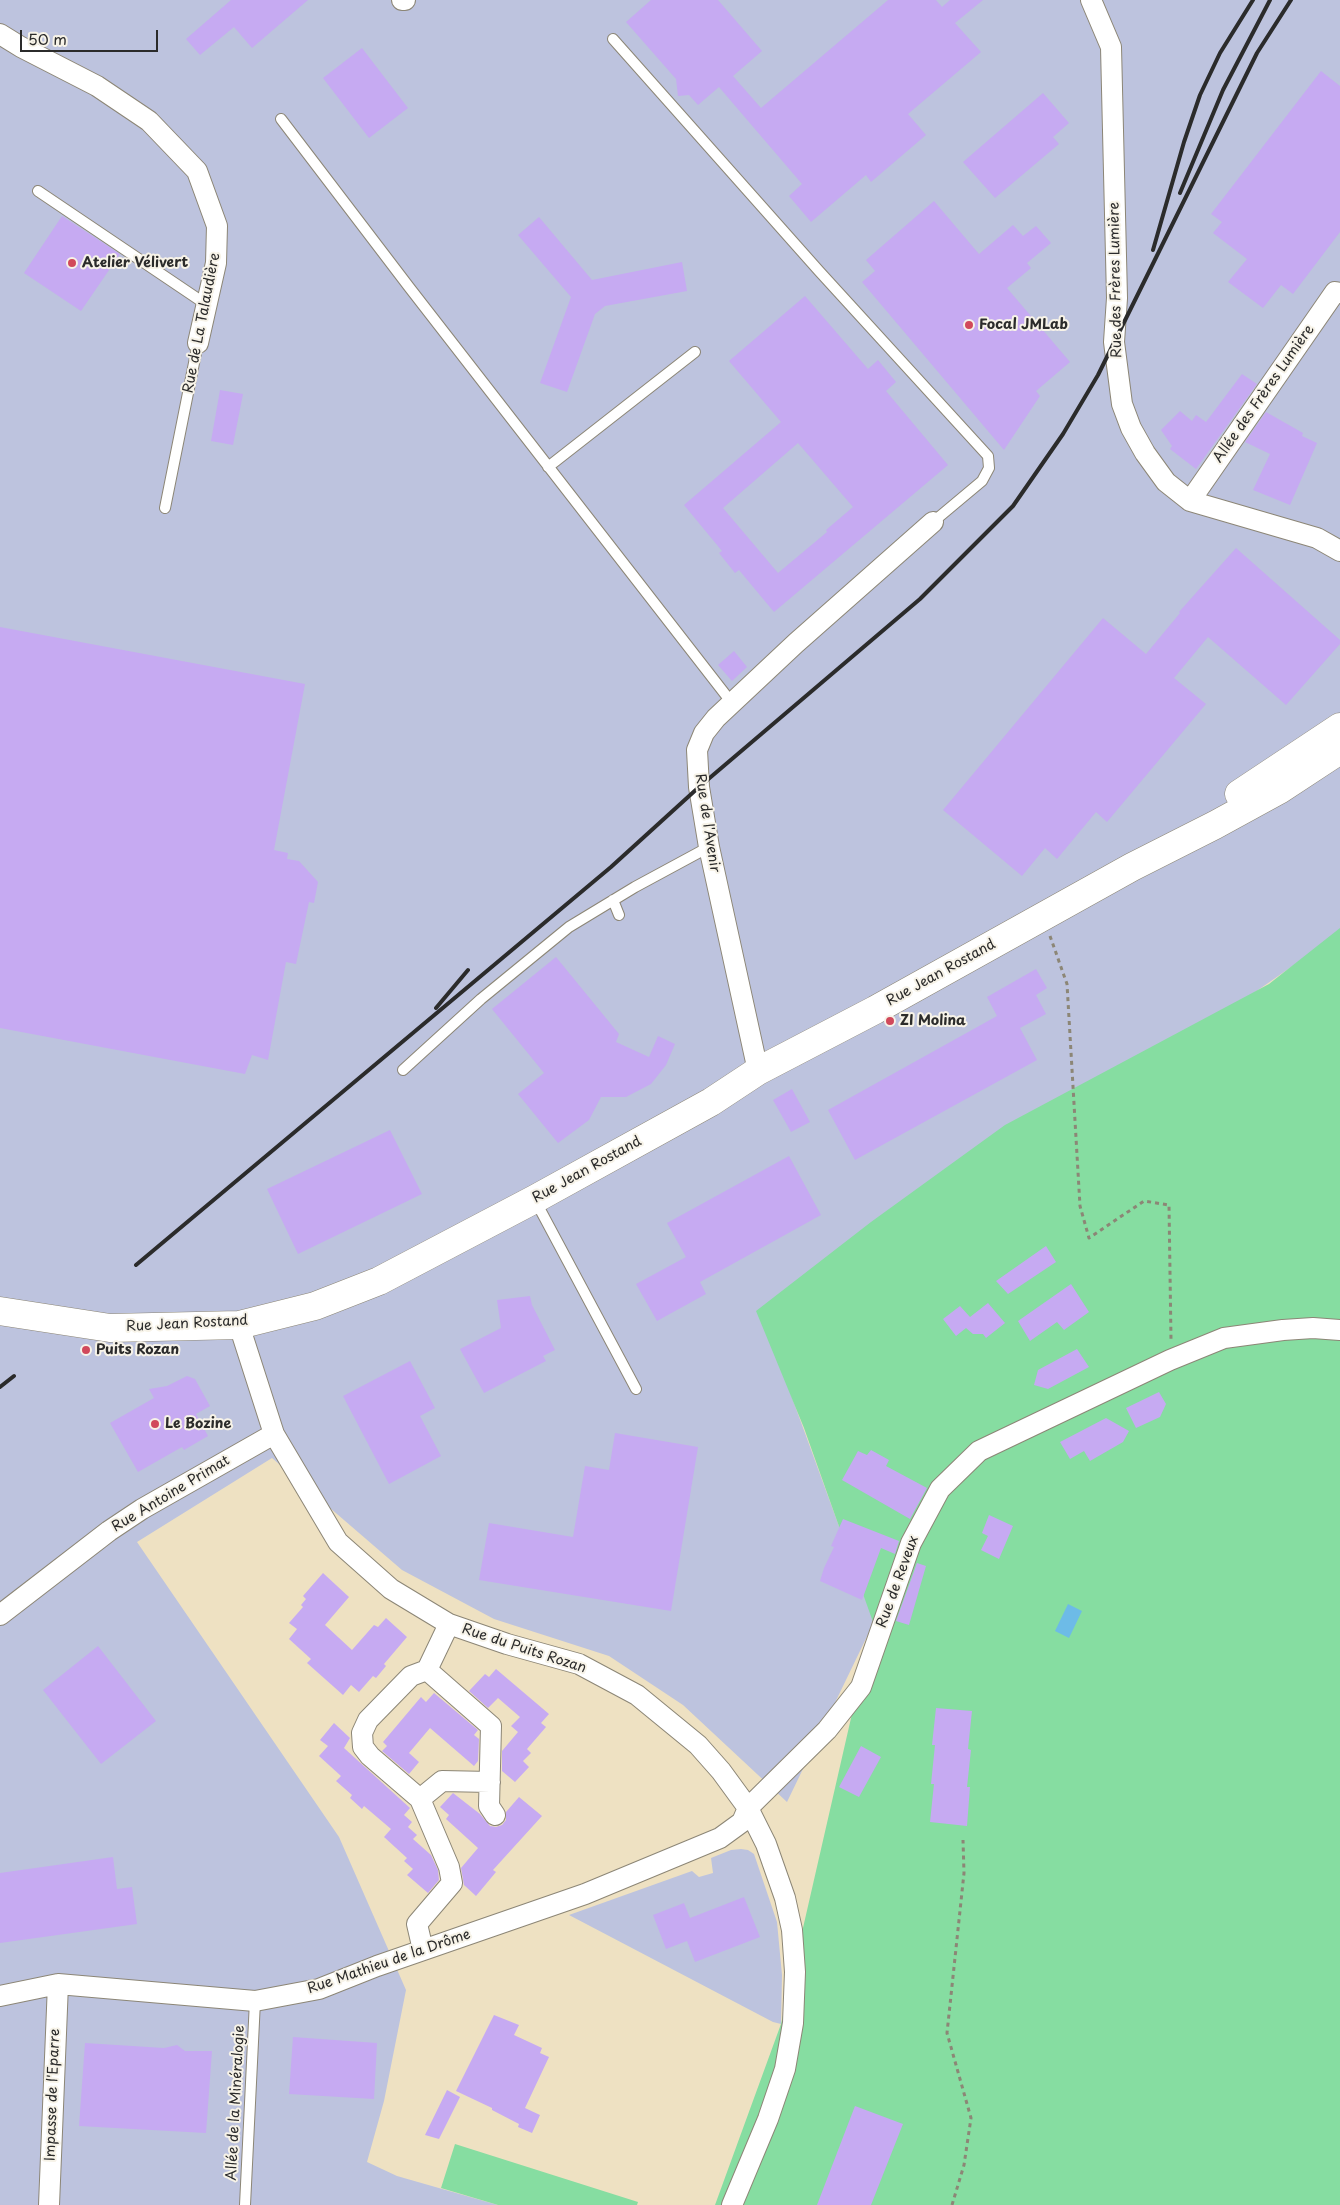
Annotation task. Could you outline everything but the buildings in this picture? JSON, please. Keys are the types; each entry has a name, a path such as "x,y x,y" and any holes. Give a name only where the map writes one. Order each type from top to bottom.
{"main road":[{"name":"Rue Jean Rostand","path":"1132,867 1340,727"},
{"name":"Rue Jean Rostand","path":"0,1311 110,1328 239,1325 315,1306 379,1281 535,1199 711,1102 758,1071 1132,867 1216,825 1279,790 1340,750"}],"street":[{"name":"Rue des Frères Lumière","path":"1091,0 1111,46 1117,298 1114,342 1122,404 1131,428 1145,453 1166,482 1190,501 1318,538 1340,551"},
{"name":"Rue de La Talaudière","path":"0,34 21,47 97,86 149,122 197,171 217,226 216,263 198,343"},
{"name":"Allée des Frères Lumière","path":"1190,501 1335,292 1340,293"},
{"name":"Rue de l'Avenir","path":"758,1071 709,847 699,787 697,750 704,733 732,703 796,642 933,522"},
{"name":"Rue du Puits Rozan","path":"239,1325 274,1434 338,1542 391,1589 449,1624 507,1644 579,1664 637,1695 698,1745 721,1771 748,1808 766,1844 782,1888 792,1930 795,1972 793,2023 785,2069 768,2119 732,2205"},
{"name":"Rue de Reveux","path":"748,1808 827,1730 861,1686 911,1543 940,1489 980,1451 1170,1360 1224,1338 1283,1330 1313,1328 1340,1330"},
{"name":"Rue Antoine Primat","path":"0,1616 125,1520 274,1434"},
{"path":"423,1950 417,1924 452,1883 449,1866 420,1799 370,1756 363,1747 362,1734 368,1720 411,1676 427,1670 449,1624"},
{"path":"427,1670 491,1726 490,1806 495,1815"},
{"path":"420,1799 442,1781 490,1782"},
{"name":"Rue Mathieu de la Drôme","path":"0,1996 58,1984 255,2001 318,1990 423,1950 585,1894 712,1842 733,1830 742,1822 748,1808"},
{"name":"Impasse de l'Eparre","path":"49,2205 58,1984"}],"lane":[{"path":"613,39 832,285 988,456 989,468 982,481 933,522"},
{"path":"282,119 548,467 732,703"},
{"path":"38,191 206,305"},
{"name":"Rue de La Talaudière","path":"165,508 198,343"},
{"path":"548,467 694,352"},
{"path":"403,1070 481,999 569,927 613,900 709,847"},
{"path":"613,900 619,915"},
{"path":"535,1199 636,1388"},
{"name":"Allée de la Minéralogie","path":"245,2205 255,2001"}],"path":[{"path":"1043,917 1067,984 1080,1206 1089,1238 1144,1200 1170,1205 1170,1360"},
{"path":"952,2205 964,2165 971,2118 947,2033 964,1873 963,1840"}],"shaded area":[{"path":"0,0 1340,0 1340,933 1202,1029 760,1310 874,1622 787,1802 683,1705 609,1656 494,1619 402,1570 272,1458 137,1542 339,1837 406,1990 384,2101 367,2162 397,2176 498,2205 0,2205"},
{"path":"731,1850 748,1850 754,1854 777,1922 782,1975 781,2024 773,2022 569,1915 692,1871 699,1877 713,1873 711,1858"}],"green space":[{"path":"1340,928 1340,2205 715,2205 781,2024 873,1622 804,1428 756,1311 871,1222 1005,1125 1269,984"},
{"path":"455,2144 638,2202 637,2205 498,2205 441,2188"}],"water":[{"path":"1068,1604 1082,1611 1069,1638 1055,1631"}],"railway":[{"path":"1153,250 1184,142 1200,95 1220,53 1253,0"},
{"path":"1180,193 1223,90 1270,0"},
{"path":"136,1265 611,867 699,787 920,599 1013,506 1063,434 1098,375 1257,53 1291,0"},
{"path":"436,1008 468,970"},
{"path":"0,1387 14,1376"}],"place":[{"name":"Atelier Vélivert","path":"72,263"},
{"name":"Focal JMLab","path":"969,325"},
{"name":"ZI Molina","path":"890,1021"},
{"name":"Puits Rozan","path":"86,1350"},
{"name":"Le Bozine","path":"155,1424"}]}
